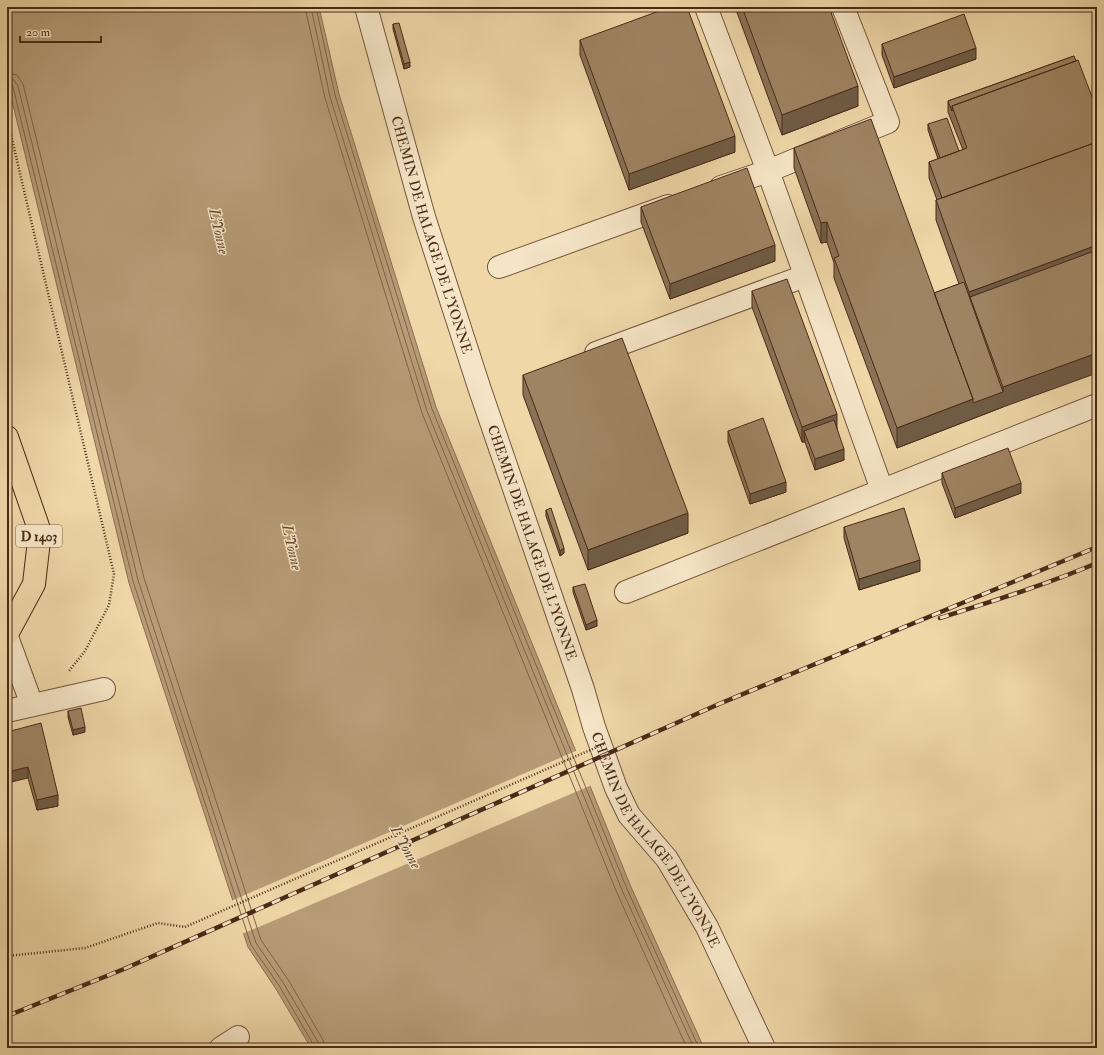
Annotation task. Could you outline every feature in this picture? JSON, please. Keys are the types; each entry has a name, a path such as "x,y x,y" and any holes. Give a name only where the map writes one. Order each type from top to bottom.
{"main road":[{"name":"D 1403","path":"7,437 40,532 34,584 7,634"}],"street":[{"name":"CHEMIN DE HALAGE DE L'YONNE","path":"366,7 424,216 480,390 616,788 629,815 667,859 707,927 764,1048"},
{"path":"706,7 768,170 882,490"},
{"path":"499,267 768,170 888,122 843,7"},
{"path":"575,361 805,276"},
{"path":"626,592 1097,404"},
{"path":"7,637 39,703"},
{"path":"7,711 104,689"}],"path":[{"path":"7,118 114,574 109,605 85,651 39,703"},
{"path":"7,956 85,948 158,923 185,927 604,744"}],"water":[{"name":"L'Yonne","path":"7,7 319,7 339,94 436,407 631,887 704,1048 311,1048 276,989 248,947 129,583 7,80"}],"pier":[{"path":"578,750 592,785 242,934 231,901"}],"building":[{"path":"670,7 687,7 735,136 629,174 580,40"},
{"path":"742,7 829,7 858,86 782,115"},
{"path":"964,14 976,48 894,77 882,44"},
{"path":"399,23 410,62 404,64 393,24"},
{"path":"1074,56 1076,61 952,106 952,111 948,101"},
{"path":"1078,60 1094,102 1097,101 1097,142 942,198 929,162 967,148 952,106"},
{"path":"947,118 959,151 940,158 928,124"},
{"path":"871,119 973,399 897,428 834,258 839,256 827,222 821,223 794,148"},
{"path":"1097,142 1097,245 969,292 936,200"},
{"path":"747,168 775,245 670,284 641,207"},
{"path":"1097,250 1097,353 1003,387 970,297"},
{"path":"787,279 837,414 802,427 752,291"},
{"path":"964,282 1003,392 973,403 973,399 934,293"},
{"path":"622,338 688,513 588,550 523,375"},
{"path":"763,418 786,482 750,494 728,431"},
{"path":"834,420 844,449 815,459 804,431"},
{"path":"1008,448 1021,483 955,508 942,473"},
{"path":"551,508 564,548 560,551 546,510"},
{"path":"904,508 920,560 859,579 844,527"},
{"path":"585,584 597,620 586,625 573,587"},
{"path":"81,708 85,727 73,730 68,711"},
{"path":"41,723 58,795 37,800 28,767 7,772 7,732"}],"railway":[{"path":"7,1016 124,969 719,704 1097,547"},
{"path":"940,618 1038,586 1097,563"}]}
